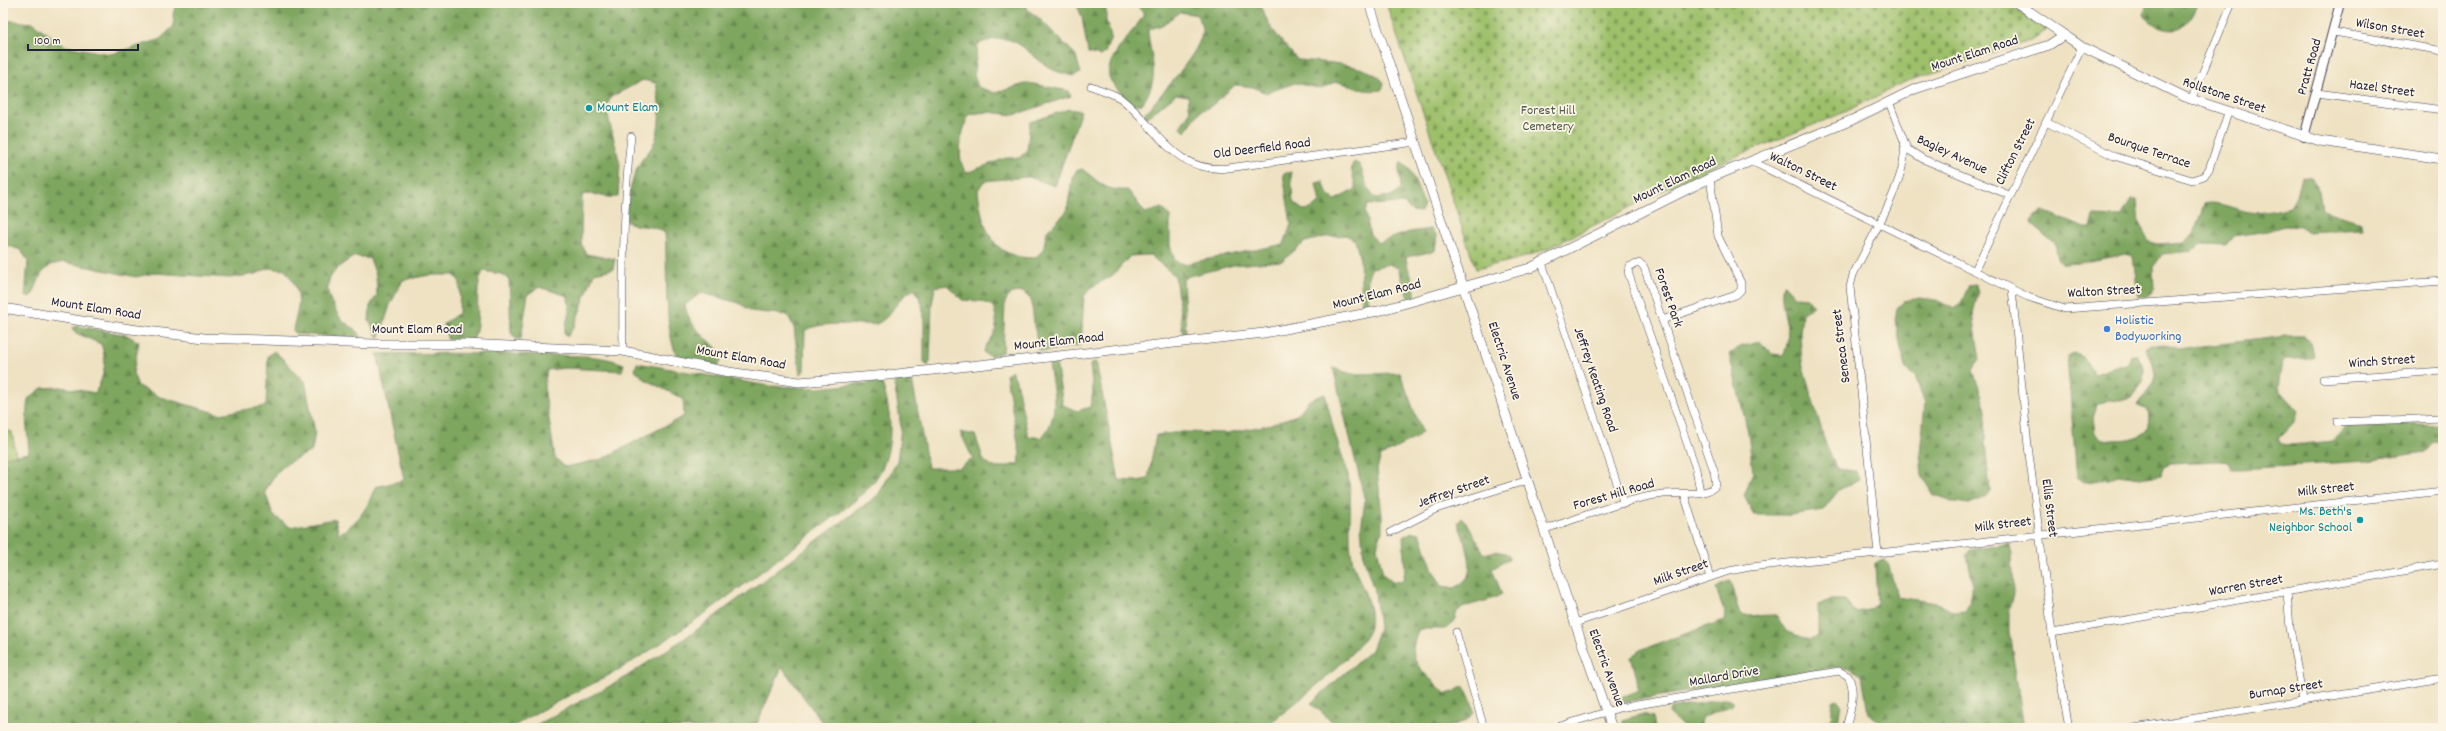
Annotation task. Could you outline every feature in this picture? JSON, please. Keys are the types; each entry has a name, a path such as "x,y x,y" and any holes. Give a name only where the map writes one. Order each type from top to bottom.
{"main road":[{"name":"Electric Avenue","path":"1369,3 1464,285 1575,623 1612,728"},
{"name":"Rollstone Street","path":"2020,4 2082,47 2163,88 2191,100 2304,137 2443,159"},
{"name":"Mount Elam Road","path":"4,311 204,338 375,344 465,344 623,351 729,372 799,382 816,382 1264,333 1378,312 1464,285 1510,274 1542,263 1710,178 1840,126 1935,82 2049,45 2064,35"}],"street":[{"path":"2191,100 2232,3"},
{"name":"Pratt Road","path":"2304,137 2334,32 2340,3"},
{"name":"Wilson Street","path":"2334,32 2443,51"},
{"name":"Clifton Street","path":"1975,270 2009,196 2082,47"},
{"name":"Old Deerfield Road","path":"1091,86 1119,98 1185,161 1203,168 1228,168 1415,142"},
{"name":"Hazel Street","path":"2317,93 2443,110"},
{"name":"Bagley Avenue","path":"1889,102 1904,146 1924,159 2009,196"},
{"name":"Bourque Terrace","path":"2046,122 2114,156 2192,180 2204,176 2209,169 2228,113"},
{"path":"623,351 622,252 624,198 631,136"},
{"name":"Seneca Street","path":"1878,553 1850,291 1853,275 1879,223 1904,162 1904,146"},
{"name":"Walton Street","path":"1750,161 2012,289 2051,305 2076,309 2443,281"},
{"path":"1662,320 1736,295 1741,290 1741,283 1718,236 1710,178"},
{"name":"Jeffrey Keating Road","path":"1542,263 1624,504"},
{"name":"Forest Park","path":"1700,492 1696,469 1628,272 1632,265 1639,263 1643,266 1714,471 1716,481 1715,487"},
{"name":"Ellis Street","path":"2012,289 2019,370 2039,533 2052,633 2069,728"},
{"name":"Winch Street","path":"2323,379 2443,371"},
{"path":"2337,422 2443,418"},
{"name":"Jeffrey Street","path":"1391,532 1436,509 1528,480"},
{"name":"Forest Hill Road","path":"1545,529 1658,494 1684,494 1700,492 1715,487"},
{"name":"Milk Street","path":"1575,623 1710,577 1757,566 2039,533 2443,491"},
{"path":"1684,494 1710,577"},
{"name":"Warren Street","path":"2052,633 2443,564"},
{"path":"2287,592 2290,628 2303,700"},
{"path":"1456,632 1484,728"},
{"name":"Mallard Drive","path":"1554,728 1607,711 1835,671 1846,674 1851,681 1852,694 1846,728"},
{"name":"Burnap Street","path":"2134,728 2443,678"}],"green space":[{"path":"183,3 1027,3 1027,9 1040,19 1075,54 1081,73 1073,76 1052,69 1017,43 1010,40 991,40 978,44 974,73 978,87 995,93 1028,83 1069,91 1071,96 1014,115 988,112 969,114 962,136 960,152 963,167 966,173 1006,158 1019,158 1027,151 1030,122 1069,109 1081,111 1055,186 1029,177 984,181 978,190 982,216 986,228 999,247 1008,253 1020,257 1035,258 1043,250 1047,231 1067,211 1072,178 1076,171 1082,169 1102,185 1113,189 1128,190 1145,213 1162,208 1170,216 1170,245 1175,261 1184,264 1284,244 1291,224 1283,174 1291,172 1293,202 1303,210 1311,209 1320,203 1316,183 1323,181 1328,195 1335,200 1356,189 1351,168 1354,162 1360,165 1368,189 1375,198 1393,196 1401,188 1399,170 1401,162 1410,170 1424,204 1421,212 1412,211 1403,203 1368,205 1365,212 1370,234 1378,243 1409,232 1431,229 1437,235 1435,251 1406,257 1414,286 1415,297 1408,298 1398,268 1389,264 1372,268 1368,277 1367,306 1362,302 1360,260 1355,240 1346,235 1325,237 1305,242 1282,261 1234,265 1189,276 1183,279 1186,335 1183,334 1175,276 1150,255 1130,256 1112,276 1093,286 1084,296 1081,345 1044,352 1038,350 1031,300 1023,292 1011,293 1005,302 1003,352 990,356 984,353 984,350 993,337 996,327 996,316 993,306 980,301 962,300 947,285 935,287 932,304 930,361 928,366 924,363 924,319 922,304 915,289 903,297 886,317 876,324 825,325 812,327 805,330 804,371 800,375 794,328 788,315 751,311 739,303 701,293 685,305 688,315 692,323 713,344 723,358 718,366 678,358 673,346 668,315 665,233 654,228 631,224 626,221 628,199 632,182 641,161 653,145 659,125 659,103 656,83 643,80 611,97 606,108 620,164 618,197 591,194 582,195 581,243 586,254 615,259 613,269 594,273 574,327 567,337 564,333 569,312 568,296 539,287 528,294 521,339 516,339 511,333 509,280 501,274 483,271 478,288 477,323 473,340 448,340 443,324 459,313 460,282 454,275 430,275 403,280 390,305 379,339 369,321 370,306 377,295 376,275 370,259 355,256 335,271 328,283 328,290 330,298 339,316 359,333 361,336 358,338 296,334 293,330 298,306 295,285 285,270 269,268 256,274 230,278 154,273 136,277 64,262 51,265 42,273 32,296 25,297 28,261 21,250 3,244 3,20 33,23 65,46 111,54 159,40 174,26 173,15 176,6"},
{"path":"1076,3 1106,3 1106,20 1111,37 1105,53 1100,56 1088,53 1082,17"},
{"path":"1135,3 1261,3 1270,25 1281,41 1298,60 1345,65 1369,71 1378,76 1384,83 1382,90 1365,90 1337,82 1322,89 1295,83 1266,93 1253,87 1235,85 1210,107 1200,111 1185,132 1180,127 1190,112 1188,96 1176,94 1145,118 1143,115 1178,74 1196,49 1201,38 1202,28 1197,15 1180,12 1162,25 1148,30 1153,68 1152,85 1142,104 1132,105 1113,84 1109,73 1110,65 1114,56 1144,14"},
{"name":"Forest Hill Cemetery","path":"1386,3 2006,3 2047,30 2033,40 1905,82 1845,112 1710,167 1549,248 1519,259 1476,269"},
{"path":"2147,3 2199,3 2185,24 2175,30 2169,30 2152,23 2144,15"},
{"path":"2302,176 2312,177 2319,191 2322,210 2361,222 2362,229 2307,232 2300,227 2285,226 2268,231 2233,236 2226,245 2201,244 2192,251 2163,254 2153,267 2154,290 2146,297 2138,296 2133,256 2126,254 2080,263 2063,264 2058,258 2055,244 2034,226 2032,222 2035,215 2043,211 2085,228 2091,228 2094,216 2121,217 2131,200 2137,200 2139,223 2149,241 2157,244 2186,242 2194,233 2204,204 2215,203 2243,211 2254,212 2270,211 2290,207 2297,195"},
{"path":"1783,284 1795,297 1807,298 1814,306 1802,313 1800,334 1802,363 1826,445 1837,469 1856,471 1859,479 1839,490 1823,510 1790,515 1754,515 1744,496 1753,472 1748,432 1729,354 1739,347 1760,342 1772,354 1783,355 1788,338 1782,302"},
{"path":"1976,284 1978,294 1973,314 1980,360 1973,370 1986,410 1985,443 1990,491 1985,497 1969,504 1955,502 1934,495 1922,476 1920,453 1925,404 1915,377 1905,368 1895,320 1897,308 1904,301 1919,298 1936,300 1955,309 1962,301 1969,285"},
{"path":"77,326 127,335 139,342 133,373 138,386 160,397 220,414 266,406 268,356 274,351 305,381 315,432 312,451 284,466 274,476 265,492 273,515 290,527 335,519 339,534 362,514 375,487 404,480 377,354 440,353 575,356 595,357 624,364 622,371 566,368 547,370 544,387 555,458 565,467 602,459 684,416 683,399 646,380 635,370 637,363 769,386 818,388 878,382 882,383 890,419 889,443 883,467 877,477 863,493 834,517 692,623 668,639 620,669 538,712 511,728 3,728 3,457 29,453 26,416 28,399 42,388 61,387 95,393 103,375 105,363 103,351 101,344 76,333 72,328"},
{"path":"2287,336 2303,336 2311,342 2314,357 2282,361 2278,389 2298,411 2295,421 2278,439 2281,444 2291,445 2333,441 2345,427 2443,424 2443,440 2432,444 2425,452 2366,461 2241,469 2232,469 2228,462 2220,461 2171,463 2164,468 2161,475 2140,478 2118,475 2109,479 2085,482 2077,479 2067,356 2073,353 2083,357 2095,374 2127,363 2130,355 2137,355 2144,368 2143,381 2131,398 2120,401 2108,400 2097,405 2093,417 2095,433 2102,440 2119,440 2136,437 2142,434 2149,421 2148,410 2137,405 2153,383 2156,372 2145,348 2151,344 2166,345 2178,349"},
{"path":"1096,361 1119,480 1137,481 1148,479 1156,435 1182,432 1227,433 1268,425 1297,415 1309,400 1325,394 1335,435 1348,475 1350,486 1351,552 1353,563 1369,604 1371,621 1369,630 1364,640 1353,652 1322,681 1263,728 826,728 782,667 755,728 530,728 621,680 691,634 878,495 897,462 901,427 894,382 912,379 928,468 959,468 973,459 960,432 975,435 984,461 996,468 1018,464 1020,454 1006,375 1011,370 1016,380 1028,436 1041,438 1051,421 1054,403 1049,364 1056,363 1063,405 1077,411 1090,407 1093,392 1090,365"},
{"path":"1333,368 1352,374 1400,373 1422,432 1416,438 1381,456 1377,469 1382,515 1382,531 1377,547 1383,574 1391,581 1402,582 1405,572 1403,537 1412,532 1420,533 1433,570 1442,586 1455,588 1467,578 1470,565 1465,543 1458,523 1462,518 1468,524 1484,554 1495,551 1506,553 1510,558 1492,569 1502,594 1457,611 1454,623 1445,629 1419,629 1415,641 1413,650 1418,666 1446,694 1454,692 1463,686 1471,699 1474,712 1466,721 1444,728 1339,728 1311,703 1371,650 1379,628 1375,593 1364,559 1361,528 1365,501"},
{"path":"3,430 12,432 16,455 3,457"},
{"path":"2008,544 2012,553 2014,595 2009,611 2009,631 2024,728 1885,728 1868,713 1862,675 1851,669 1835,667 1619,703 1615,701 1638,690 1637,678 1631,657 1640,650 1724,620 1725,613 1716,589 1722,583 1730,581 1739,612 1743,616 1776,615 1786,631 1810,640 1818,635 1818,605 1830,600 1845,600 1855,612 1869,610 1877,602 1875,563 1885,560 1889,566 1897,597 1937,603 1954,612 1965,611 1969,604 1972,590 1967,555 1970,550"},
{"path":"1727,698 1733,703 1730,706 1702,718 1699,728 1684,728 1669,713 1670,709"},
{"path":"1837,699 1841,704 1837,728 1810,728 1831,718 1833,701"},
{"path":"1643,714 1653,717 1655,728 1623,728 1622,720"}],"place":[{"name":"Mount Elam","path":"589,108"},
{"name":"Holistic Bodyworking","path":"2107,329"},
{"name":"Ms. Beth's Neighbor School","path":"2360,520"}]}
